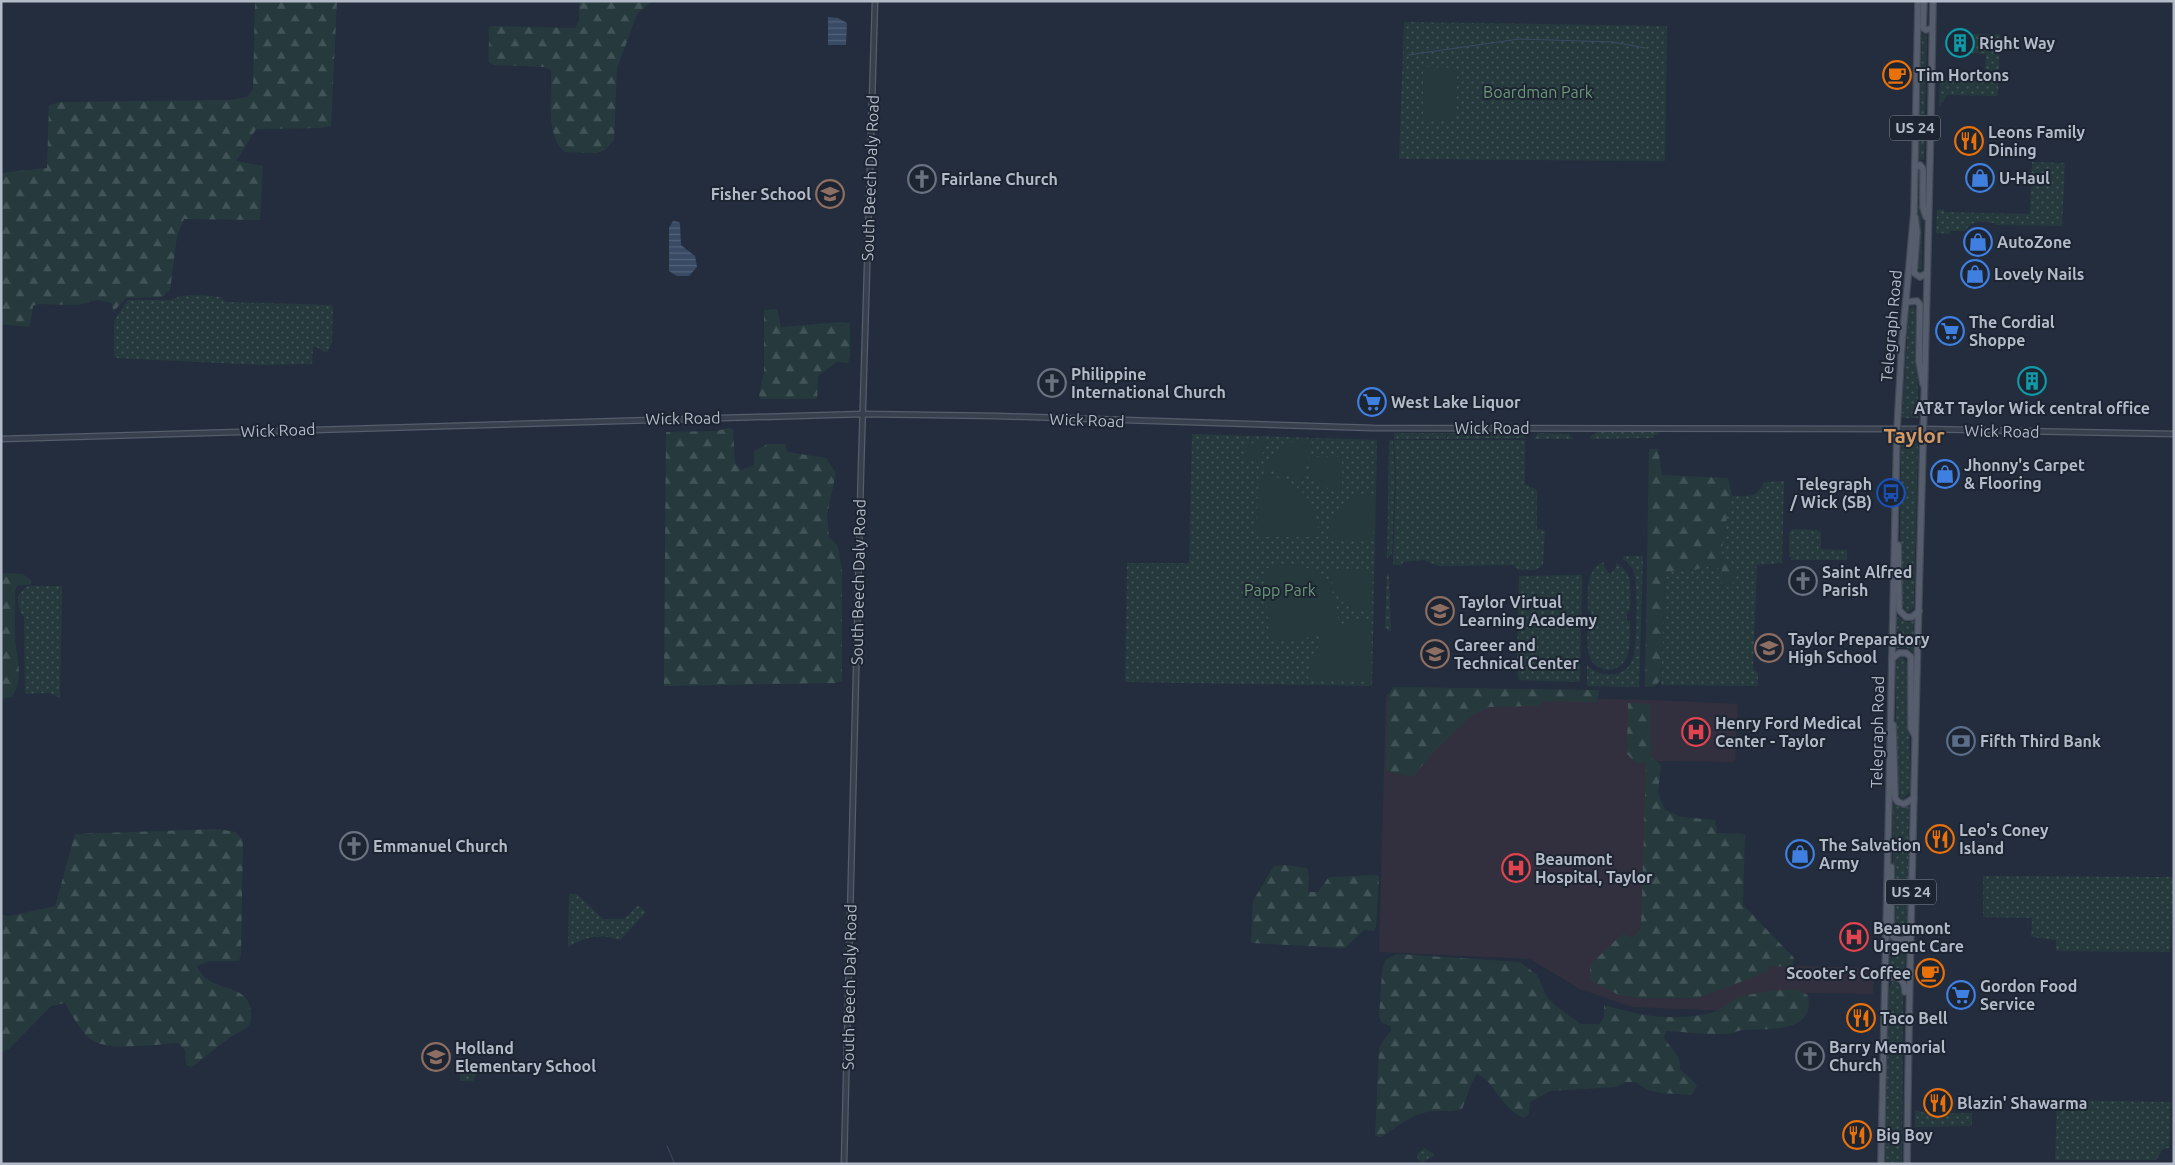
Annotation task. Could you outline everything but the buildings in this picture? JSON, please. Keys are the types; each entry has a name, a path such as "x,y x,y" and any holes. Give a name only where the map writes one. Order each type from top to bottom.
{"main road":[{"name":"Telegraph Road","path":"1881,1164 1897,429 1914,212 1918,1"},
{"path":"1924,1 1923,28 1926,30 1932,28"},
{"name":"Telegraph Road","path":"1907,1164 1910,936 1924,429 1933,1"},
{"path":"1915,168 1920,165 1924,168 1923,207 1928,224"},
{"path":"1914,212 1917,232 1914,273 1920,277 1927,274"},
{"path":"1906,302 1917,301 1920,305 1919,361 1924,392"},
{"path":"1895,537 1899,550 1900,614 1912,617 1919,612"},
{"path":"1892,659 1899,653 1906,653 1911,658 1911,728 1916,740"},
{"path":"1891,706 1895,736 1894,798 1904,804 1914,798"},
{"path":"1888,858 1892,877 1891,932 1893,937 1898,940 1905,940 1910,936"},
{"path":"1885,977 1899,978 1905,987 1904,1059 1908,1070"}],"street":[{"name":"South Beech Daly Road","path":"844,1164 875,1"},
{"name":"Wick Road","path":"1,439 863,414 997,416 1374,428 1924,429 2174,434"}],"shaded area":[{"name":"Beaumont Hospital, Taylor","path":"1386,694 1654,700 1738,704 1735,762 1656,761 1648,916 1771,965 1875,968 1873,994 1807,993 1803,1014 1632,1007 1580,989 1530,959 1379,952"}],"green space":[{"path":"255,1 337,1 331,126 320,128 256,129 236,161 263,166 260,220 184,219 177,236 170,290 162,297 126,298 113,312 112,303 97,300 78,305 38,304 33,306 30,327 1,324 1,173 47,168 49,105 62,102 231,100 247,97 253,90"},
{"path":"579,1 674,1 651,2 637,14 617,68 614,140 605,150 597,153 565,152 558,144 552,125 551,70 544,67 494,65 489,62 488,30 491,26 575,28 579,20"},
{"name":"Boardman Park","path":"1404,22 1667,26 1665,161 1399,159"},
{"path":"1922,34 1927,35 1924,160 1919,159"},
{"path":"1956,34 2000,34 1998,96 1947,95 1943,102 1940,102 1942,106 1939,106 1940,74 1946,80 1985,78 1986,54 1972,53"},
{"path":"1423,67 1457,68 1456,119 1423,119"},
{"path":"2032,162 2065,163 2062,226 1996,225 1995,223 1978,222 1968,227 1966,231 1950,231 1950,234 1936,233 1937,210 1944,209 1944,212 2030,214"},
{"path":"1919,170 1921,171 1922,268 1920,271 1917,266"},
{"path":"181,296 222,297 225,302 331,305 333,307 332,342 328,351 324,352 315,346 313,347 312,364 261,365 117,358 114,355 114,321 128,300 171,300"},
{"path":"1914,306 1917,311 1918,418 1902,418 1909,310"},
{"path":"777,309 781,327 840,322 850,323 850,356 848,363 837,362 818,376 817,399 761,399 759,396 764,372 764,310"},
{"path":"733,429 735,463 741,470 754,465 754,451 768,444 785,444 787,452 826,458 836,473 827,515 829,537 838,546 842,570 842,681 836,683 664,686 666,432 716,431"},
{"path":"1597,432 1659,432 1658,435 1654,435 1654,438 1590,439"},
{"path":"1394,433 1521,433 1526,438 1446,439 1394,439"},
{"path":"1538,433 1569,434 1573,439 1534,439"},
{"name":"Papp Park","path":"1192,434 1377,440 1372,686 1125,682 1127,563 1189,563"},
{"path":"1389,440 1393,440 1395,476 1392,554 1387,558"},
{"path":"1394,440 1525,440 1525,484 1537,490 1537,529 1545,530 1543,565 1535,570 1519,570 1513,565 1438,566 1424,560 1393,565 1396,477"},
{"path":"1918,440 1914,605 1912,610 1907,612 1900,601 1901,441"},
{"path":"1260,441 1265,442 1261,461 1243,458 1248,446"},
{"path":"1296,441 1312,443 1303,478 1299,479 1265,469 1270,458 1277,450"},
{"path":"1649,449 1658,449 1662,475 1728,478 1732,496 1729,504 1721,556 1737,571 1731,588 1722,586 1722,569 1709,566 1694,570 1673,571 1665,578 1661,680 1654,687 1645,687"},
{"path":"1309,457 1340,457 1342,460 1342,491 1328,488 1318,482 1311,471"},
{"path":"1259,474 1284,480 1302,492 1314,511 1319,537 1259,537 1256,533"},
{"path":"1784,481 1782,563 1757,565 1753,669 1758,673 1758,686 1661,685 1665,578 1673,571 1694,570 1709,566 1736,571 1721,556 1729,504 1732,496 1755,494 1764,482"},
{"path":"1366,494 1375,495 1373,536 1369,540 1328,539 1330,522 1338,509 1350,499"},
{"path":"1791,529 1792,532 1792,529 1817,530 1821,533 1821,549 1847,550 1847,560 1791,560 1791,557 1789,557 1789,533"},
{"path":"1624,556 1643,556 1639,687 1587,686 1587,665 1599,673 1613,675 1625,670 1633,658 1636,629 1635,579 1632,569 1623,559"},
{"path":"1604,562 1604,566 1609,573 1616,567 1616,563 1622,567 1629,577 1631,590 1630,611 1627,611 1627,620 1630,621 1629,651 1623,663 1610,670 1595,665 1588,653 1587,645 1588,621 1591,621 1591,612 1588,611 1590,577 1593,571"},
{"path":"1288,564 1314,571 1328,583 1335,601 1339,626 1360,619 1371,620 1371,679 1369,682 1308,680 1314,656 1319,645 1327,635 1274,642 1269,638 1265,569"},
{"path":"1331,569 1368,570 1373,574 1371,612 1353,608 1341,600 1333,587"},
{"path":"1,573 23,574 31,580 30,585 18,585 15,590 18,683 12,697 1,699"},
{"path":"1389,573 1391,630 1389,631 1385,629 1387,574"},
{"path":"1582,575 1580,682 1519,680 1517,664 1519,576"},
{"path":"28,586 62,586 60,698 49,693 25,694 24,617 20,610 18,598 20,592"},
{"path":"1897,617 1907,622 1914,621 1913,652 1906,647 1897,648"},
{"path":"1903,657 1909,667 1910,792 1903,799 1898,793 1896,784 1896,663 1899,658"},
{"path":"1393,687 1599,690 1597,702 1545,701 1536,706 1489,707 1470,717 1432,753 1413,777 1386,771 1388,696"},
{"path":"1628,703 1650,704 1651,757 1661,765 1658,793 1665,810 1681,817 1715,820 1717,833 1745,834 1743,905 1794,958 1792,967 1770,966 1764,973 1698,998 1640,998 1619,995 1590,980 1590,965 1623,933 1632,938 1641,928 1646,763 1636,763 1627,754"},
{"path":"1893,804 1898,807 1909,807 1907,928 1900,935 1895,930 1893,923"},
{"path":"218,829 235,832 243,840 241,953 239,961 209,961 197,966 202,975 210,981 236,991 249,1002 251,1021 246,1028 232,1036 192,1067 186,1065 185,1050 178,1043 119,1046 97,1043 82,1030 65,1003 51,1006 9,1049 1,1052 1,915 10,916 55,906 75,834"},
{"path":"1284,865 1307,868 1309,877 1308,892 1318,892 1329,877 1377,875 1379,877 1376,927 1374,931 1364,930 1345,948 1252,943 1253,901 1274,866"},
{"path":"1983,876 2174,877 2170,952 2056,951 2056,940 2031,937 2032,918 1983,917"},
{"path":"569,894 577,894 603,919 624,919 638,905 646,912 620,940 593,937 568,947"},
{"path":"1890,940 1896,944 1906,944 1905,977 1898,972 1889,973"},
{"path":"1397,954 1520,962 1537,975 1547,997 1557,1007 1581,1024 1599,1024 1604,1018 1604,1005 1655,1016 1693,1016 1716,1011 1742,996 1786,990 1798,990 1806,994 1808,996 1808,1009 1804,1017 1796,1023 1775,1029 1742,1030 1731,1034 1666,1031 1664,1038 1679,1058 1680,1069 1697,1085 1692,1095 1647,1090 1636,1082 1626,1082 1616,1087 1550,1091 1530,1102 1529,1114 1524,1118 1509,1108 1488,1082 1477,1074 1462,1109 1428,1112 1417,1115 1381,1137 1375,1136 1379,1050 1391,1031 1391,1026 1382,1023 1379,1017 1382,972 1385,960"},
{"path":"1895,981 1903,993 1902,1164 1885,1164 1889,989 1892,982"},
{"path":"476,1070 477,1073 473,1081 460,1081 460,1071"},
{"path":"2057,1100 2171,1102 2169,1148 2163,1149 2156,1160 2055,1160"},
{"path":"1915,1110 1925,1113 1972,1113 1972,1126 1915,1127"},
{"path":"1424,1148 1435,1155 1423,1162 1418,1160 1417,1154"}],"water":[{"path":"828,17 838,18 847,23 846,45 828,45"},
{"path":"673,221 680,224 681,245 695,256 697,267 689,276 677,276 669,271 669,228"}],"waterway":[{"path":"1408,55 1519,39 1613,42 1645,48"},
{"path":"667,1146 675,1164"}],"place":[{"name":"Right Way","path":"1960,43"},
{"name":"Tim Hortons","path":"1897,75"},
{"name":"Leons Family Dining","path":"1969,141"},
{"name":"U-Haul","path":"1980,178"},
{"name":"Fairlane Church","path":"922,179"},
{"name":"Fisher School","path":"830,194"},
{"name":"AutoZone","path":"1978,242"},
{"name":"Lovely Nails","path":"1975,274"},
{"name":"The Cordial Shoppe","path":"1950,331"},
{"name":"AT&T Taylor Wick central office","path":"2032,381"},
{"name":"Philippine International Church","path":"1052,383"},
{"name":"West Lake Liquor","path":"1372,402"},
{"name":"Jhonny's Carpet & Flooring","path":"1945,474"},
{"name":"Telegraph / Wick (SB)","path":"1891,493"},
{"name":"Saint Alfred Parish","path":"1803,581"},
{"name":"Taylor Virtual Learning Academy","path":"1440,611"},
{"name":"Taylor Preparatory High School","path":"1769,648"},
{"name":"Career and Technical Center","path":"1435,654"},
{"name":"Henry Ford Medical Center - Taylor","path":"1696,732"},
{"name":"Fifth Third Bank","path":"1961,741"},
{"name":"Leo's Coney Island","path":"1940,839"},
{"name":"Emmanuel Church","path":"354,846"},
{"name":"The Salvation Army","path":"1800,854"},
{"name":"Beaumont Hospital, Taylor","path":"1516,868"},
{"name":"Beaumont Urgent Care","path":"1854,937"},
{"name":"Scooter's Coffee","path":"1930,973"},
{"name":"Gordon Food Service","path":"1961,995"},
{"name":"Taco Bell","path":"1861,1018"},
{"name":"Barry Memorial Church","path":"1810,1056"},
{"name":"Holland Elementary School","path":"436,1057"},
{"name":"Blazin' Shawarma","path":"1938,1103"},
{"name":"Big Boy","path":"1857,1135"}],"district":[{"name":"Taylor","path":"1914,436"}]}
